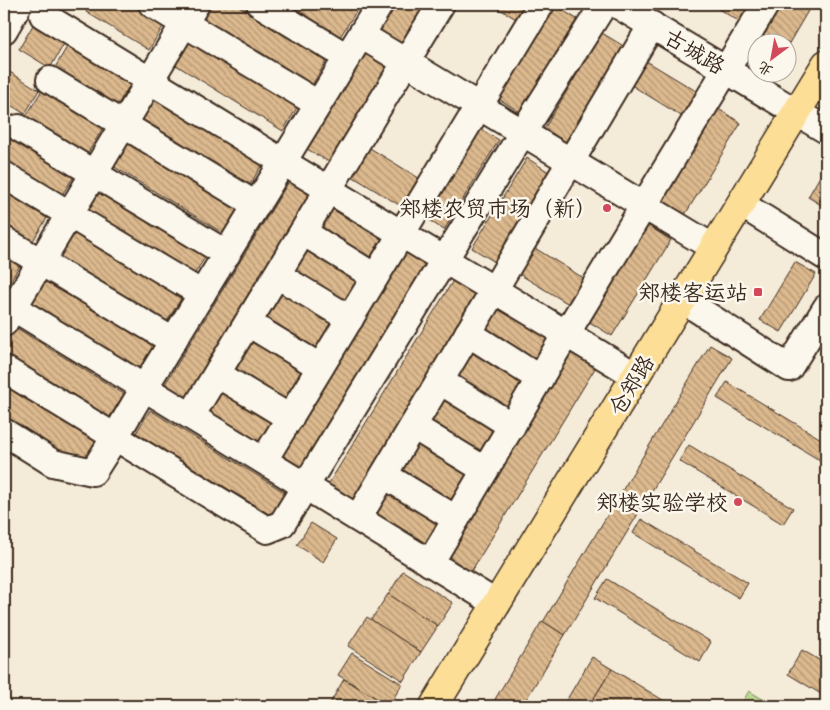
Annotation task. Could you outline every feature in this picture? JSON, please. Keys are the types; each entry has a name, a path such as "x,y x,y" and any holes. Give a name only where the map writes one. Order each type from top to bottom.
{"main road":[{"name":"仓郑路","path":"434,706 826,64"}],"street":[{"path":"4,30 19,4"},
{"path":"152,4 190,13 318,104"},
{"path":"260,4 347,57"},
{"path":"191,416 441,4"},
{"path":"264,460 541,4"},
{"path":"4,369 267,530 282,524 604,4"},
{"name":"古城路","path":"616,4 826,130"},
{"path":"430,563 766,4"},
{"path":"4,432 53,463 93,472 361,35 374,6"},
{"path":"190,13 41,262 7,311 191,416 497,604"},
{"path":"43,15 636,376"},
{"path":"358,518 652,25"},
{"path":"361,35 714,248"},
{"path":"50,80 256,206"},
{"path":"19,128 226,254"},
{"path":"4,175 202,294"},
{"path":"741,204 826,257"},
{"path":"303,232 376,277"},
{"path":"4,240 173,341"},
{"path":"277,275 350,319"},
{"path":"682,300 789,368 826,308"},
{"path":"248,323 320,367"},
{"path":"468,334 540,378"},
{"path":"217,374 290,418"},
{"path":"440,381 512,426"},
{"path":"413,426 485,470"},
{"path":"384,474 456,519"}],"green space":[{"path":"749,691 774,706 740,706"}],"building":[{"path":"91,4 133,4 165,23 149,50 86,12"},
{"path":"204,4 236,4 327,60 311,87 196,17"},
{"path":"285,4 346,4 357,10 340,37"},
{"path":"395,4 432,4 405,48 378,31"},
{"path":"491,4 535,4 523,23"},
{"path":"552,4 577,19 520,112 492,95"},
{"path":"710,4 760,4 747,26"},
{"path":"772,4 812,4 796,32 755,32"},
{"path":"33,25 64,44 50,68 19,49"},
{"path":"602,33 630,50 571,146 544,129"},
{"path":"186,37 298,106 283,131 171,62"},
{"path":"68,45 131,83 115,109 53,71"},
{"path":"367,50 394,67 334,165 307,149"},
{"path":"638,56 706,97 691,122 623,80"},
{"path":"8,71 39,90 25,114 4,101 4,78"},
{"path":"42,90 103,128 86,156 25,118"},
{"path":"151,95 263,163 247,190 135,121"},
{"path":"712,105 741,123 683,218 654,200"},
{"path":"472,124 499,140 444,230 418,213"},
{"path":"4,131 10,134 4,145"},
{"path":"13,134 76,173 60,198 4,163 4,149"},
{"path":"124,137 239,208 223,233 108,163"},
{"path":"360,142 427,183 409,211 342,170"},
{"path":"527,158 555,176 500,265 472,248"},
{"path":"826,166 826,208 808,197"},
{"path":"291,178 317,194 188,405 162,389"},
{"path":"93,188 206,256 190,281 78,213"},
{"path":"4,192 47,218 31,244 4,228"},
{"path":"324,204 387,243 372,268 309,229"},
{"path":"642,222 671,240 612,336 583,318"},
{"path":"69,229 182,297 166,323 53,255"},
{"path":"302,240 365,279 348,308 284,269"},
{"path":"525,242 593,284 577,309 509,268"},
{"path":"403,247 430,264 303,472 275,455"},
{"path":"4,256 20,265 5,290 4,289"},
{"path":"795,262 816,274 781,332 760,320"},
{"path":"39,274 154,345 139,369 24,299"},
{"path":"454,279 482,296 354,506 326,488"},
{"path":"272,286 338,326 319,356 254,316"},
{"path":"492,301 556,339 540,365 477,327"},
{"path":"10,324 124,394 109,418 4,354 4,334"},
{"path":"247,336 308,373 290,402 229,364"},
{"path":"470,345 530,381 512,411 452,374"},
{"path":"710,345 732,358 565,635 543,622"},
{"path":"567,347 597,365 469,575 439,557"},
{"path":"727,382 826,442 826,453 821,461 717,398"},
{"path":"4,384 96,441 81,466 4,418"},
{"path":"215,386 275,423 260,448 200,411"},
{"path":"440,395 500,432 484,457 424,421"},
{"path":"150,410 286,493 272,516 136,433"},
{"path":"413,439 475,477 458,504 397,466"},
{"path":"689,445 793,508 783,524 679,461"},
{"path":"384,486 443,523 429,547 369,511"},
{"path":"641,519 748,583 739,598 633,533"},
{"path":"311,523 337,539 323,562 297,545"},
{"path":"403,571 453,603 438,626 388,595"},
{"path":"607,579 711,642 700,662 595,598"},
{"path":"388,594 438,626 421,652 371,620"},
{"path":"367,617 421,652 403,681 348,646"},
{"path":"542,621 565,635 522,706 491,706"},
{"path":"802,650 826,664 826,697 788,674"},
{"path":"352,653 402,684 389,706 338,675"},
{"path":"592,657 612,669 589,706 563,706"},
{"path":"612,669 671,705 671,706 589,706"},
{"path":"344,679 389,706 329,705"}],"place":[{"name":"郑楼农贸市场（新）","path":"607,208"},
{"name":"郑楼客运站","path":"758,292"},
{"name":"郑楼实验学校","path":"738,502"}]}
